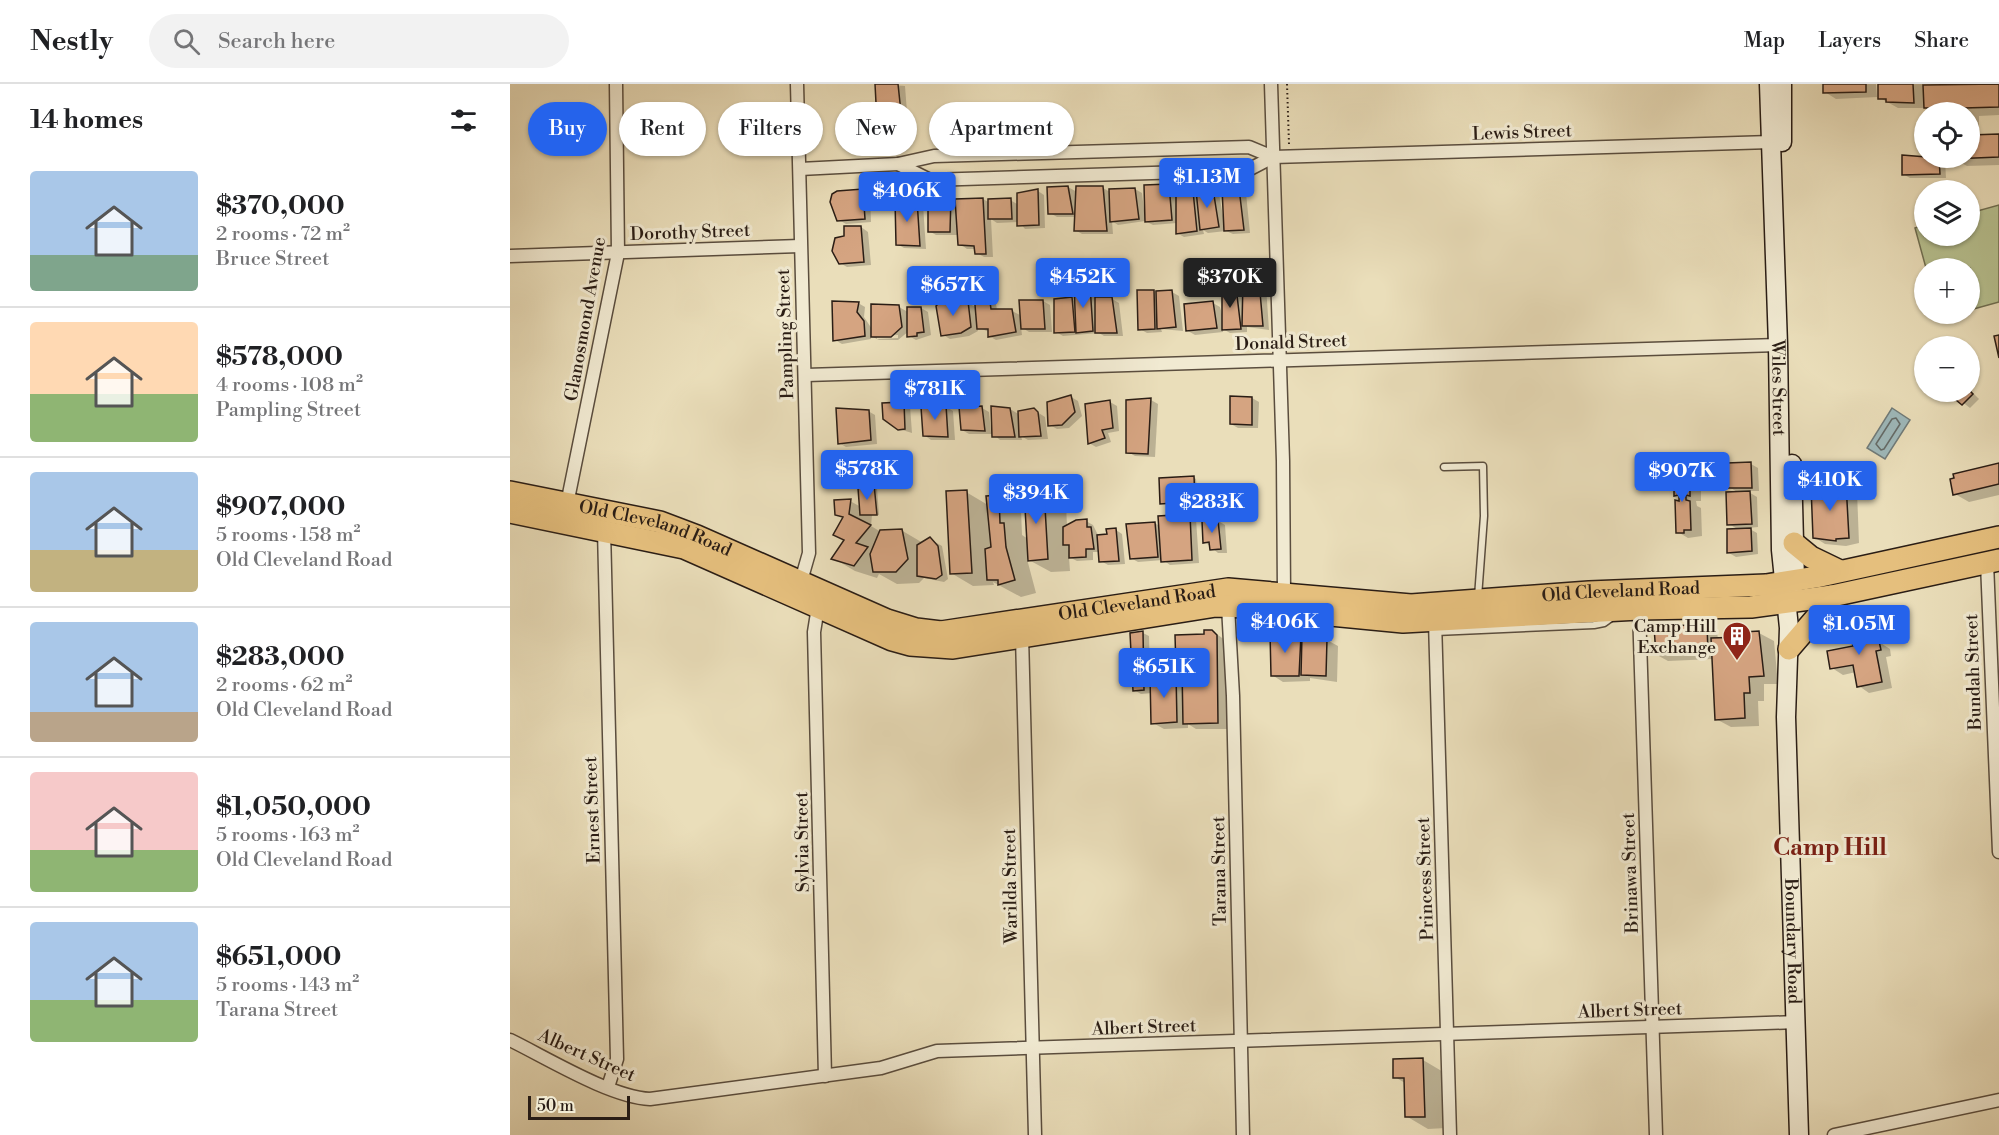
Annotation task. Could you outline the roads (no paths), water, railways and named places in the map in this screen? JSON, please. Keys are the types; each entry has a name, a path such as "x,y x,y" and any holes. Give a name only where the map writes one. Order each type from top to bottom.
{"highway":[{"name":"Old Cleveland Road","path":"510,492 565,512 604,530 697,552 892,640 910,645 953,648 1189,610 1228,606 1435,627 1630,610 1788,603 1993,562"},
{"name":"Old Cleveland Road","path":"510,512 565,512 660,522 887,620 916,629 941,632 1195,592 1238,589 1385,604 1478,601 1589,592 1789,582 1999,537"},
{"path":"1794,543 1814,559 1840,571"},
{"path":"1789,649 1832,596"}],"main road":[{"name":"Wiles Street","path":"1769,84 1789,582"},
{"name":"Wiles Street","path":"1782,84 1794,543 1788,603"},
{"name":"Boundary Road","path":"1788,603 1789,649 1786,717 1799,1135"}],"street":[{"name":"Glanosmond Avenue","path":"565,512 618,253 616,84"},
{"name":"Pampling Street","path":"798,84 809,553 801,581"},
{"path":"1271,84 1283,461 1284,592"},
{"name":"Lewis Street","path":"898,164 930,180 1248,170 1274,158 1771,142"},
{"name":"Lewis Street","path":"800,169 898,164 934,156 1249,147 1274,158"},
{"name":"Dorothy Street","path":"510,256 800,246"},
{"name":"Donald Street","path":"806,375 1778,345"},
{"name":"Ernest Street","path":"604,530 617,1059 608,1087"},
{"name":"Bundah Street","path":"1993,562 1999,852"},
{"name":"Tarana Street","path":"1228,606 1233,696 1243,1135"},
{"name":"Sylvia Street","path":"818,607 814,632 825,1076"},
{"name":"Brinawa Street","path":"1630,610 1653,1027 1656,1135"},
{"name":"Princess Street","path":"1435,627 1450,1135"},
{"name":"Warilda Street","path":"1022,636 1035,1135"},
{"name":"Albert Street","path":"510,1040 608,1087 638,1098 650,1099 881,1068 937,1051 1797,1022"},
{"path":"1834,1135 1999,1100"}],"lane":[{"path":"1444,467 1483,466 1484,516 1478,601"}],"water":[{"path":"1892,408 1910,420 1885,459 1867,448"}],"place":[{"name":"Camp Hill Exchange","path":"1737,662"}],"district":[{"name":"Camp Hill","path":"1830,847"}]}
